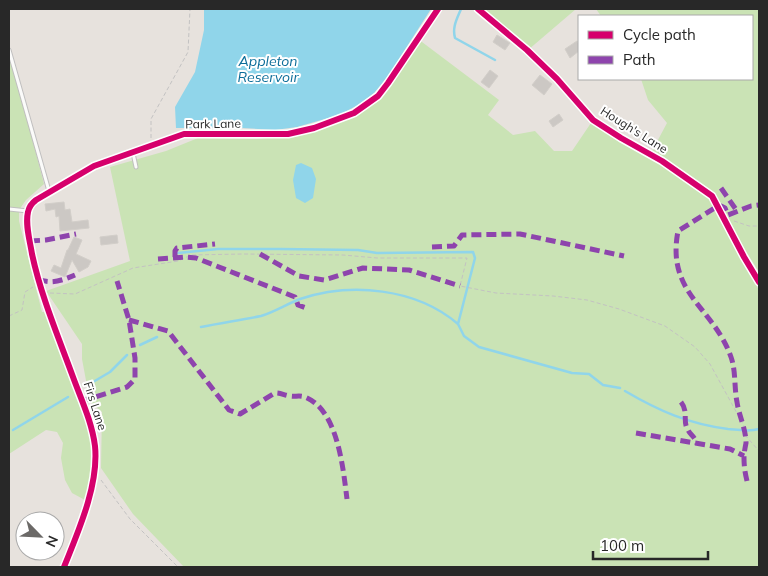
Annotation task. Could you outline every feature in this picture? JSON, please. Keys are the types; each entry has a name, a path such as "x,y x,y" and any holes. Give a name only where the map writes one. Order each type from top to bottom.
{"street":[{"name":"Park Lane","path":"28,212 36,200 94,166 184,134 288,134 314,128 354,113 378,96 438,9"},
{"name":"Hough's Lane","path":"478,9 533,56 594,120 662,161 712,196 759,282"},
{"path":"28,212 30,241 39,284"},
{"name":"Firs Lane","path":"39,284 91,427 95,446 94,472 83,518 64,567"}],"lane":[{"path":"9,50 49,192"},
{"path":"133,153 136,167"},
{"path":"9,209 28,212"}],"path":[{"path":"151,147 151,119 188,52 190,9"},
{"path":"729,218 737,223 759,226"},
{"path":"42,293 75,294 133,268 178,261 191,254 467,258 460,286 496,293 587,300 619,309 665,326 695,347 710,364 744,426"},
{"path":"9,316 22,310 26,292 39,284"},
{"path":"745,434 759,451"},
{"path":"94,472 130,519 178,567"}],"green space":[{"path":"478,9 576,9 528,50"},
{"path":"596,9 759,9 759,272 710,190 651,153 667,123 648,100 641,80 753,80 753,15 600,15"},
{"path":"418,39 499,100 488,115 513,135 535,131 554,151 572,151 593,120 662,162 710,196 759,290 759,567 184,567 133,514 101,468 102,412 90,402 82,359 82,344 46,291 130,261 110,167 166,151 198,138 256,139 291,136 343,119 378,97"},
{"path":"9,49 44,184 26,200 19,210 19,221 42,312 47,312 91,434 94,461 87,501 72,493 65,480 61,458 63,443 57,432 46,430 9,454"}],"water":[{"name":"Appleton Reservoir","path":"204,9 431,9 386,79 374,93 358,105 339,115 297,127 275,130 176,128 175,107 195,72 204,30"},
{"path":"301,163 312,168 316,179 313,198 305,203 296,198 293,180 296,165"}],"building":[{"path":"497,35 510,43 505,50 493,42"},
{"path":"577,41 578,52 570,58 565,49"},
{"path":"490,70 498,76 489,88 481,82"},
{"path":"540,75 552,84 544,95 532,85"},
{"path":"559,114 563,120 553,127 549,121"},
{"path":"64,202 65,210 70,209 72,222 88,220 89,228 60,231 59,216 56,217 55,209 46,211 45,204"},
{"path":"117,235 118,243 101,245 100,237"},
{"path":"74,237 82,240 76,254 91,261 88,267 79,272 72,260 65,277 51,271 54,265 61,268"}],"waterway":[{"path":"461,9 455,27 455,38 495,60"},
{"path":"178,253 218,249 358,250 377,253 473,252 475,258 458,324 464,336 479,347 572,373 589,374 603,385 620,388"},
{"path":"201,327 261,316 300,299 320,294 361,290 403,296 423,303 441,312 458,324"},
{"path":"140,345 157,337"},
{"path":"93,382 110,372 127,355"},
{"path":"625,391 650,405 700,424 740,430 759,429"},
{"path":"13,430 68,397"}],"marked path":[{"path":"721,188 737,211"},
{"path":"747,481 744,461 746,438 737,402 734,368 731,357 723,340 685,285 679,270 676,252 678,231 718,206 725,208 728,215 751,206 759,205"},
{"path":"30,241 76,234"},
{"path":"432,247 454,246 462,235 520,234 624,256"},
{"path":"175,257 177,248 215,244"},
{"path":"260,254 299,276 324,280 363,268 409,270 460,286"},
{"path":"158,259 196,258 295,297 298,305 306,308"},
{"path":"38,279 52,282 75,275"},
{"path":"82,401 127,387 135,379 135,358 129,320 117,281"},
{"path":"129,320 168,331 229,410 240,414 275,393 303,396 316,404 325,414 337,441 347,499"},
{"path":"681,402 685,409 686,427 697,444"},
{"path":"636,433 730,449 744,456"}],"cycle path":[{"path":"64,567 91,492 94,476 95,446 89,419 50,316 36,270 27,228 27,217 31,205 36,200 94,166 184,134 288,134 314,128 354,113 378,96 438,9"},
{"path":"478,9 527,50 557,79 593,120 662,161 712,196 759,282"}]}
